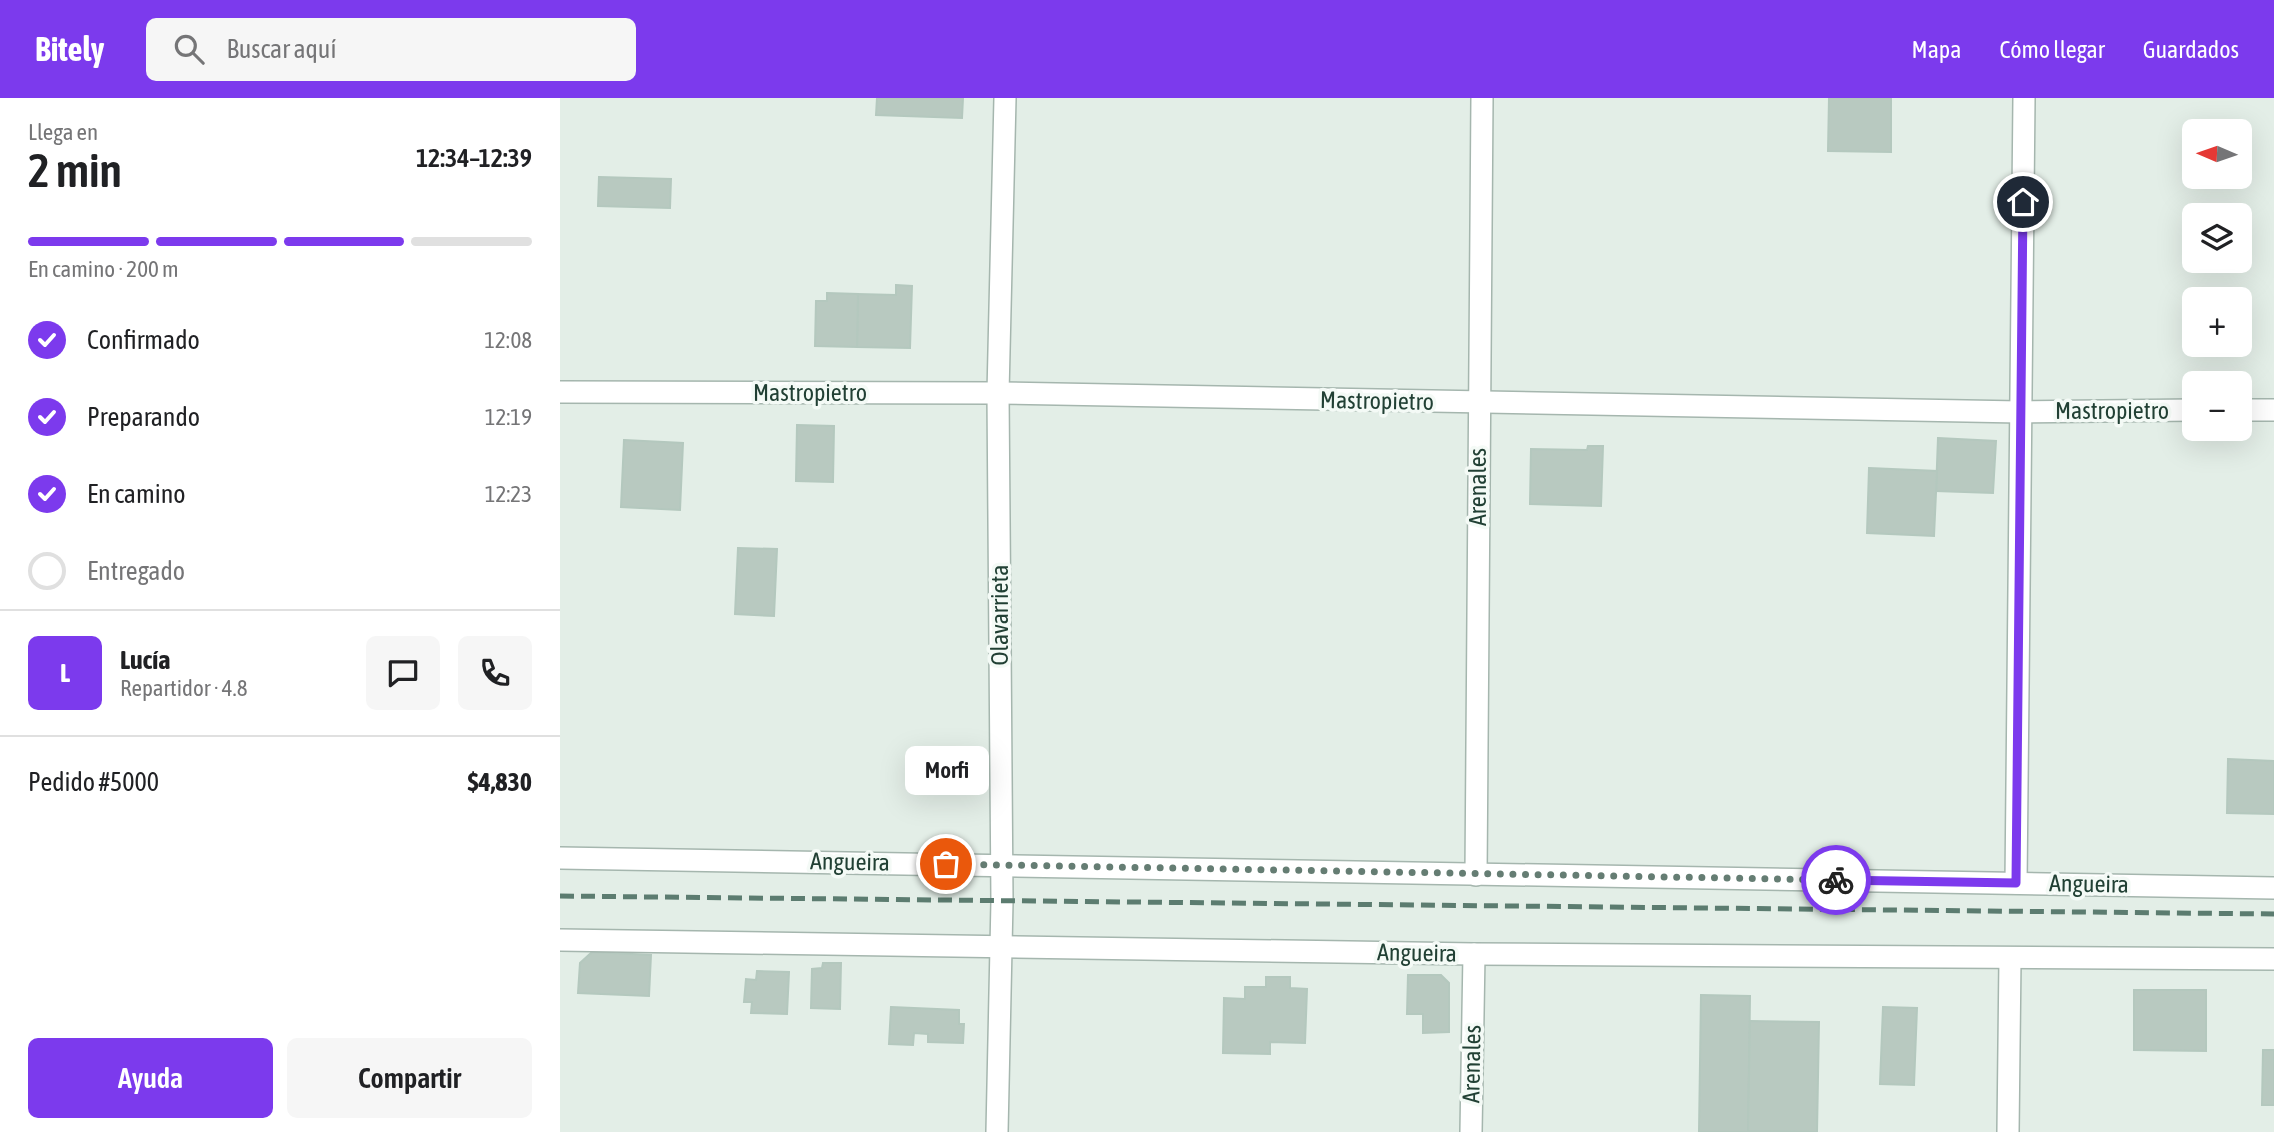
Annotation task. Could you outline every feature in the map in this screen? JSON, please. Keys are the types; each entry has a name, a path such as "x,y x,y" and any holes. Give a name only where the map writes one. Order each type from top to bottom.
{"street":[{"name":"Olavarrieta","path":"997,1132 1001,864 998,393 1005,98"},
{"name":"Arenales","path":"1476,875 1482,98"},
{"path":"2016,883 2024,98"},
{"name":"Mastropietro","path":"560,392 998,393 2020,412 2182,410"},
{"path":"2252,410 2274,410"},
{"name":"Angueira","path":"560,858 2274,888"},
{"name":"Angueira","path":"560,940 1474,954 2274,959"},
{"name":"Arenales","path":"1471,1132 1474,954"},
{"path":"2008,1132 2010,959"}],"building":[{"path":"877,98 963,98 962,118 876,115"},
{"path":"1829,98 1891,98 1891,152 1828,151"},
{"path":"599,177 671,179 670,208 598,206"},
{"path":"896,285 912,286 910,348 857,347 858,294 896,295"},
{"path":"827,293 858,294 857,347 815,346 816,301 827,301"},
{"path":"797,425 834,426 833,482 796,481"},
{"path":"1938,438 1996,441 1993,493 1936,491"},
{"path":"624,440 683,443 680,510 621,507"},
{"path":"1588,446 1603,446 1601,506 1530,504 1531,449 1587,450"},
{"path":"1869,468 1937,471 1934,536 1867,533"},
{"path":"738,548 777,549 774,616 735,614"},
{"path":"2228,759 2274,761 2274,814 2227,813"},
{"path":"592,952 651,955 649,996 578,993 580,963"},
{"path":"823,963 841,963 840,1009 811,1008 812,969 822,968"},
{"path":"757,971 789,972 787,1014 751,1013 752,1002 744,1002 746,979 756,980"},
{"path":"1408,975 1441,975 1449,983 1449,1032 1423,1033 1423,1014 1407,1014"},
{"path":"1266,977 1290,977 1290,988 1307,989 1305,1043 1270,1042 1270,1054 1223,1053 1224,998 1245,999 1245,987 1266,987"},
{"path":"2134,990 2206,990 2206,1051 2134,1050"},
{"path":"1701,995 1750,996 1748,1132 1699,1132"},
{"path":"891,1007 959,1010 959,1024 964,1024 963,1043 928,1042 928,1034 914,1033 913,1045 889,1044"},
{"path":"1883,1007 1917,1008 1914,1085 1880,1084"},
{"path":"1750,1021 1819,1022 1817,1132 1748,1131"},
{"path":"2263,1050 2274,1050 2274,1105 2262,1105"}],"railway":[{"path":"560,896 2274,914"}],"way so far":[{"path":"946,864 1836,880"}],"place":[{"name":"Morfi","path":"946,864"}],"route":[{"path":"1836,880 2016,883 2023,202"}]}
